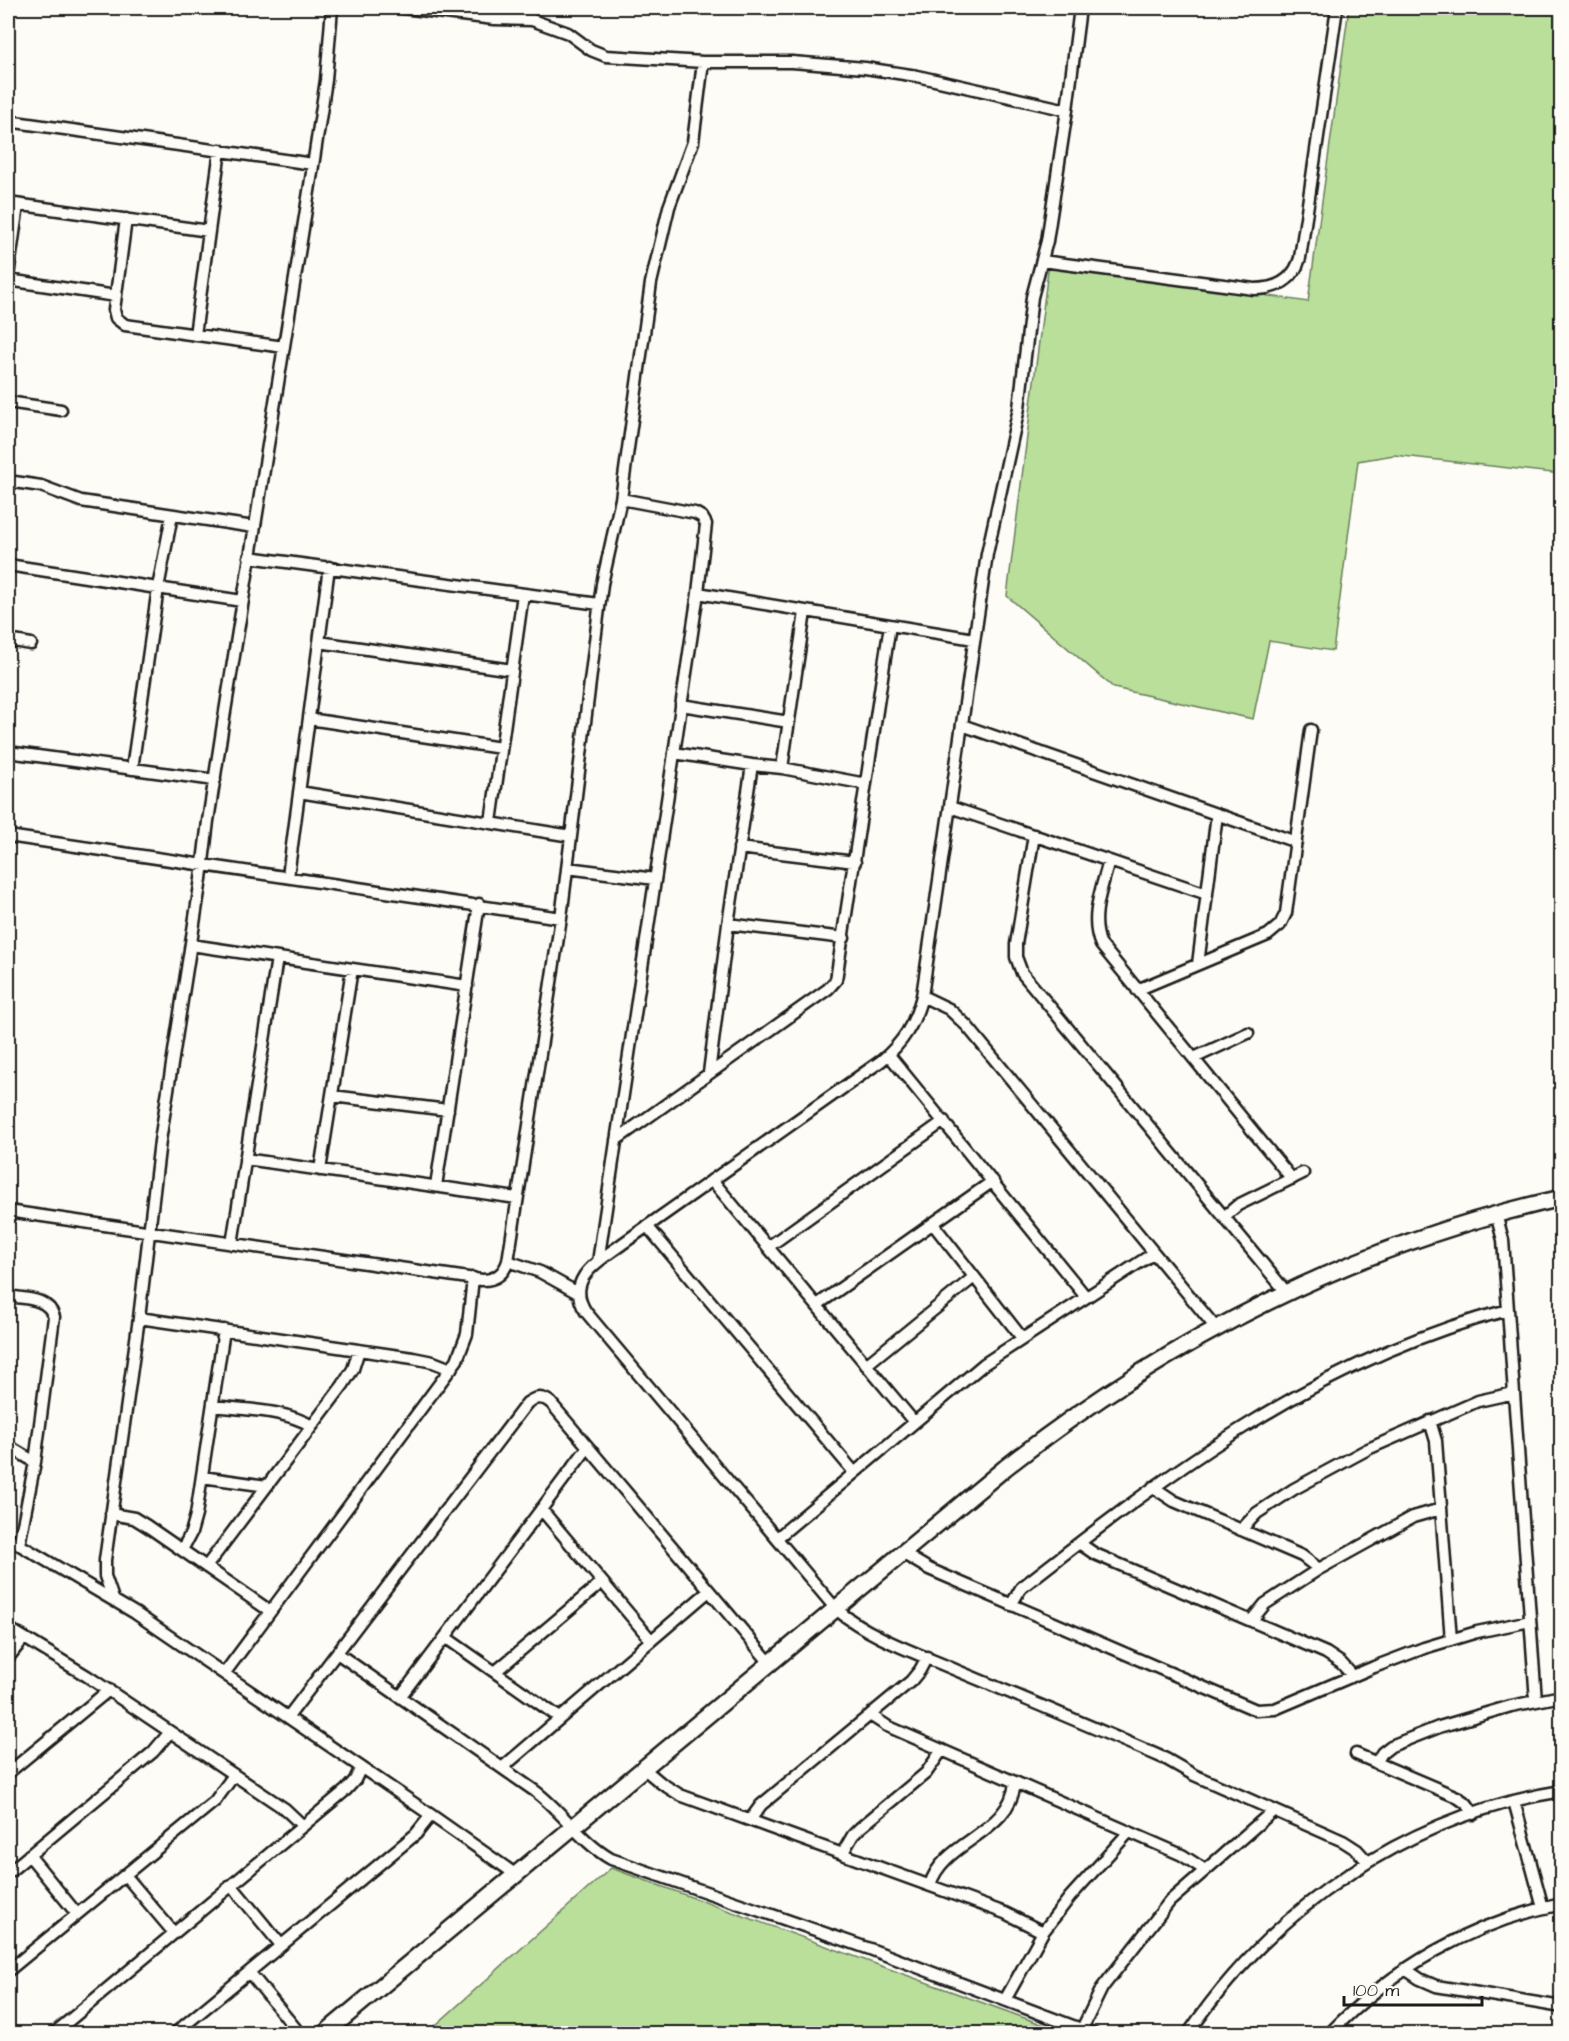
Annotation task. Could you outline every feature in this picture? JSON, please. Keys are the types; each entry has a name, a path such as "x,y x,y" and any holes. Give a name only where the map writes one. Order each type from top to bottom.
{"street":[{"path":"113,1599 106,1584 104,1568 139,1318 160,1141 249,556 314,164 328,62 332,8"},
{"path":"403,8 494,19 526,13 568,33 600,54 703,62 792,62 865,68 917,76 1067,110"},
{"path":"1080,8 1067,110 1042,261 1032,297 1019,408 990,535 922,996 910,1029 889,1055 647,1226 584,1274 579,1284 579,1301 836,1608 868,1631 1166,1759 1194,1775 1343,1841 1357,1850 1368,1862"},
{"path":"1042,261 1254,289 1274,287 1291,276 1300,258 1337,8"},
{"path":"8,1211 486,1280 495,1278 502,1272 508,1261 561,918 599,604 604,570 621,499 651,283 669,207 693,142 703,62"},
{"path":"8,121 314,164"},
{"path":"195,335 220,150"},
{"path":"116,296 8,278 13,204 209,231"},
{"path":"126,219 114,314 122,323 284,347"},
{"path":"8,402 61,410"},
{"path":"8,480 41,486 81,501 254,526"},
{"path":"598,1263 698,593 706,524 705,520 695,513 682,509 621,499"},
{"path":"132,769 158,588 172,515"},
{"path":"249,556 599,604"},
{"path":"8,565 242,601"},
{"path":"288,876 329,567"},
{"path":"698,593 975,639"},
{"path":"491,822 523,594"},
{"path":"782,768 805,612"},
{"path":"616,1140 828,989 836,980 890,625"},
{"path":"8,640 31,644"},
{"path":"319,642 512,670"},
{"path":"681,705 789,722"},
{"path":"309,719 501,748"},
{"path":"962,725 1296,842"},
{"path":"1137,990 1268,935 1280,926 1286,913 1311,730"},
{"path":"8,752 214,780"},
{"path":"674,753 782,768 866,784"},
{"path":"709,1073 752,765"},
{"path":"299,792 571,836"},
{"path":"950,807 1207,894"},
{"path":"1198,964 1217,814"},
{"path":"1034,835 1016,944 1019,968 1287,1293"},
{"path":"8,836 479,904 561,918"},
{"path":"739,848 855,862"},
{"path":"1108,861 1095,917 1096,930 1105,952 1292,1179"},
{"path":"567,868 655,879"},
{"path":"436,1186 479,904"},
{"path":"728,924 844,938"},
{"path":"191,945 467,986"},
{"path":"232,1244 277,958"},
{"path":"320,1170 351,969"},
{"path":"922,996 941,1004 967,1026 1216,1328"},
{"path":"1194,1058 1248,1033"},
{"path":"889,1055 1086,1297"},
{"path":"332,1096 448,1110"},
{"path":"768,1247 944,1121"},
{"path":"245,1159 517,1198"},
{"path":"1225,1216 1238,1205 1304,1173"},
{"path":"712,1180 914,1422"},
{"path":"817,1305 993,1181"},
{"path":"324,2034 1005,1468 1067,1421 1139,1373 1216,1328 1287,1293 1388,1250 1496,1214 1562,1198"},
{"path":"1496,1214 1503,1240 1536,1701"},
{"path":"933,1224 1022,1338"},
{"path":"647,1226 854,1473"},
{"path":"777,1538 961,1382 1022,1338 1154,1253"},
{"path":"508,1261 540,1272 578,1293"},
{"path":"867,1365 974,1276"},
{"path":"224,1674 451,1369 462,1350 467,1334 473,1278"},
{"path":"8,1296 43,1302 52,1310 54,1317 35,1462 19,1545"},
{"path":"1011,1605 1021,1588 1153,1487 1228,1436 1322,1382 1414,1340 1451,1326 1508,1310"},
{"path":"139,1318 423,1360 451,1369"},
{"path":"182,1550 194,1524 225,1330"},
{"path":"206,1567 348,1377 359,1350"},
{"path":"1241,1530 1257,1513 1368,1449 1487,1398 1514,1394"},
{"path":"288,1717 526,1403 537,1398 548,1401 770,1663"},
{"path":"213,1406 285,1415 312,1426"},
{"path":"1430,1421 1436,1441 1451,1640"},
{"path":"8,1446 35,1462"},
{"path":"400,1697 588,1447"},
{"path":"202,1477 267,1486"},
{"path":"1153,1487 1174,1501 1302,1556 1319,1569"},
{"path":"541,1509 651,1640"},
{"path":"1251,1621 1265,1604 1319,1569 1413,1517 1441,1509"},
{"path":"111,1514 126,1516 141,1522 270,1611"},
{"path":"8,1538 113,1599 515,1874"},
{"path":"1079,1543 1095,1554 1326,1653 1341,1663 1353,1676"},
{"path":"902,1554 928,1569 1256,1710 1275,1709 1399,1657 1451,1640 1530,1621"},
{"path":"495,1672 602,1582"},
{"path":"502,1768 709,1591"},
{"path":"8,1628 109,1690 285,1809 303,1826"},
{"path":"445,1637 560,1718"},
{"path":"8,1658 24,1638"},
{"path":"337,1653 545,1798 594,1848 621,1863 870,1950 1094,2034"},
{"path":"750,1820 761,1805 916,1676 927,1657"},
{"path":"8,1773 109,1690"},
{"path":"1376,1763 1382,1753 1391,1746 1439,1727 1487,1712 1562,1696"},
{"path":"870,1715 887,1726 1188,1858 1205,1870"},
{"path":"8,1873 153,1752 170,1732"},
{"path":"842,1854 860,1828 926,1773 942,1750"},
{"path":"1356,1754 1457,1797 1467,1804 1474,1814"},
{"path":"53,2034 351,1785 361,1767"},
{"path":"643,1768 661,1783 681,1795 1005,1912 1043,1932"},
{"path":"8,1971 215,1801 234,1775"},
{"path":"930,1886 939,1867 1004,1812 1011,1801 1015,1782"},
{"path":"1188,2034 1222,1987 1270,1936 1323,1891 1368,1862 1419,1835 1514,1801 1562,1791"},
{"path":"1514,1801 1543,1908"},
{"path":"1082,2029 1094,2002 1116,1968 1170,1901 1273,1811"},
{"path":"174,2034 416,1834 431,1815"},
{"path":"1005,2000 1043,1932 1070,1897 1129,1832"},
{"path":"29,1855 77,1914"},
{"path":"124,1875 174,1933"},
{"path":"232,1886 281,1945"},
{"path":"1329,2034 1364,2000 1405,1969 1460,1937 1501,1921 1562,1904"},
{"path":"1405,1969 1419,1979 1436,1986 1562,2007"},
{"path":"249,1971 300,2034"}],"green space":[{"path":"1349,8 1561,8 1561,474 1394,455 1358,461 1333,651 1269,641 1253,719 1114,688 1007,596 1049,262 1308,302"},
{"path":"611,1868 1066,2033 427,2033"}]}
